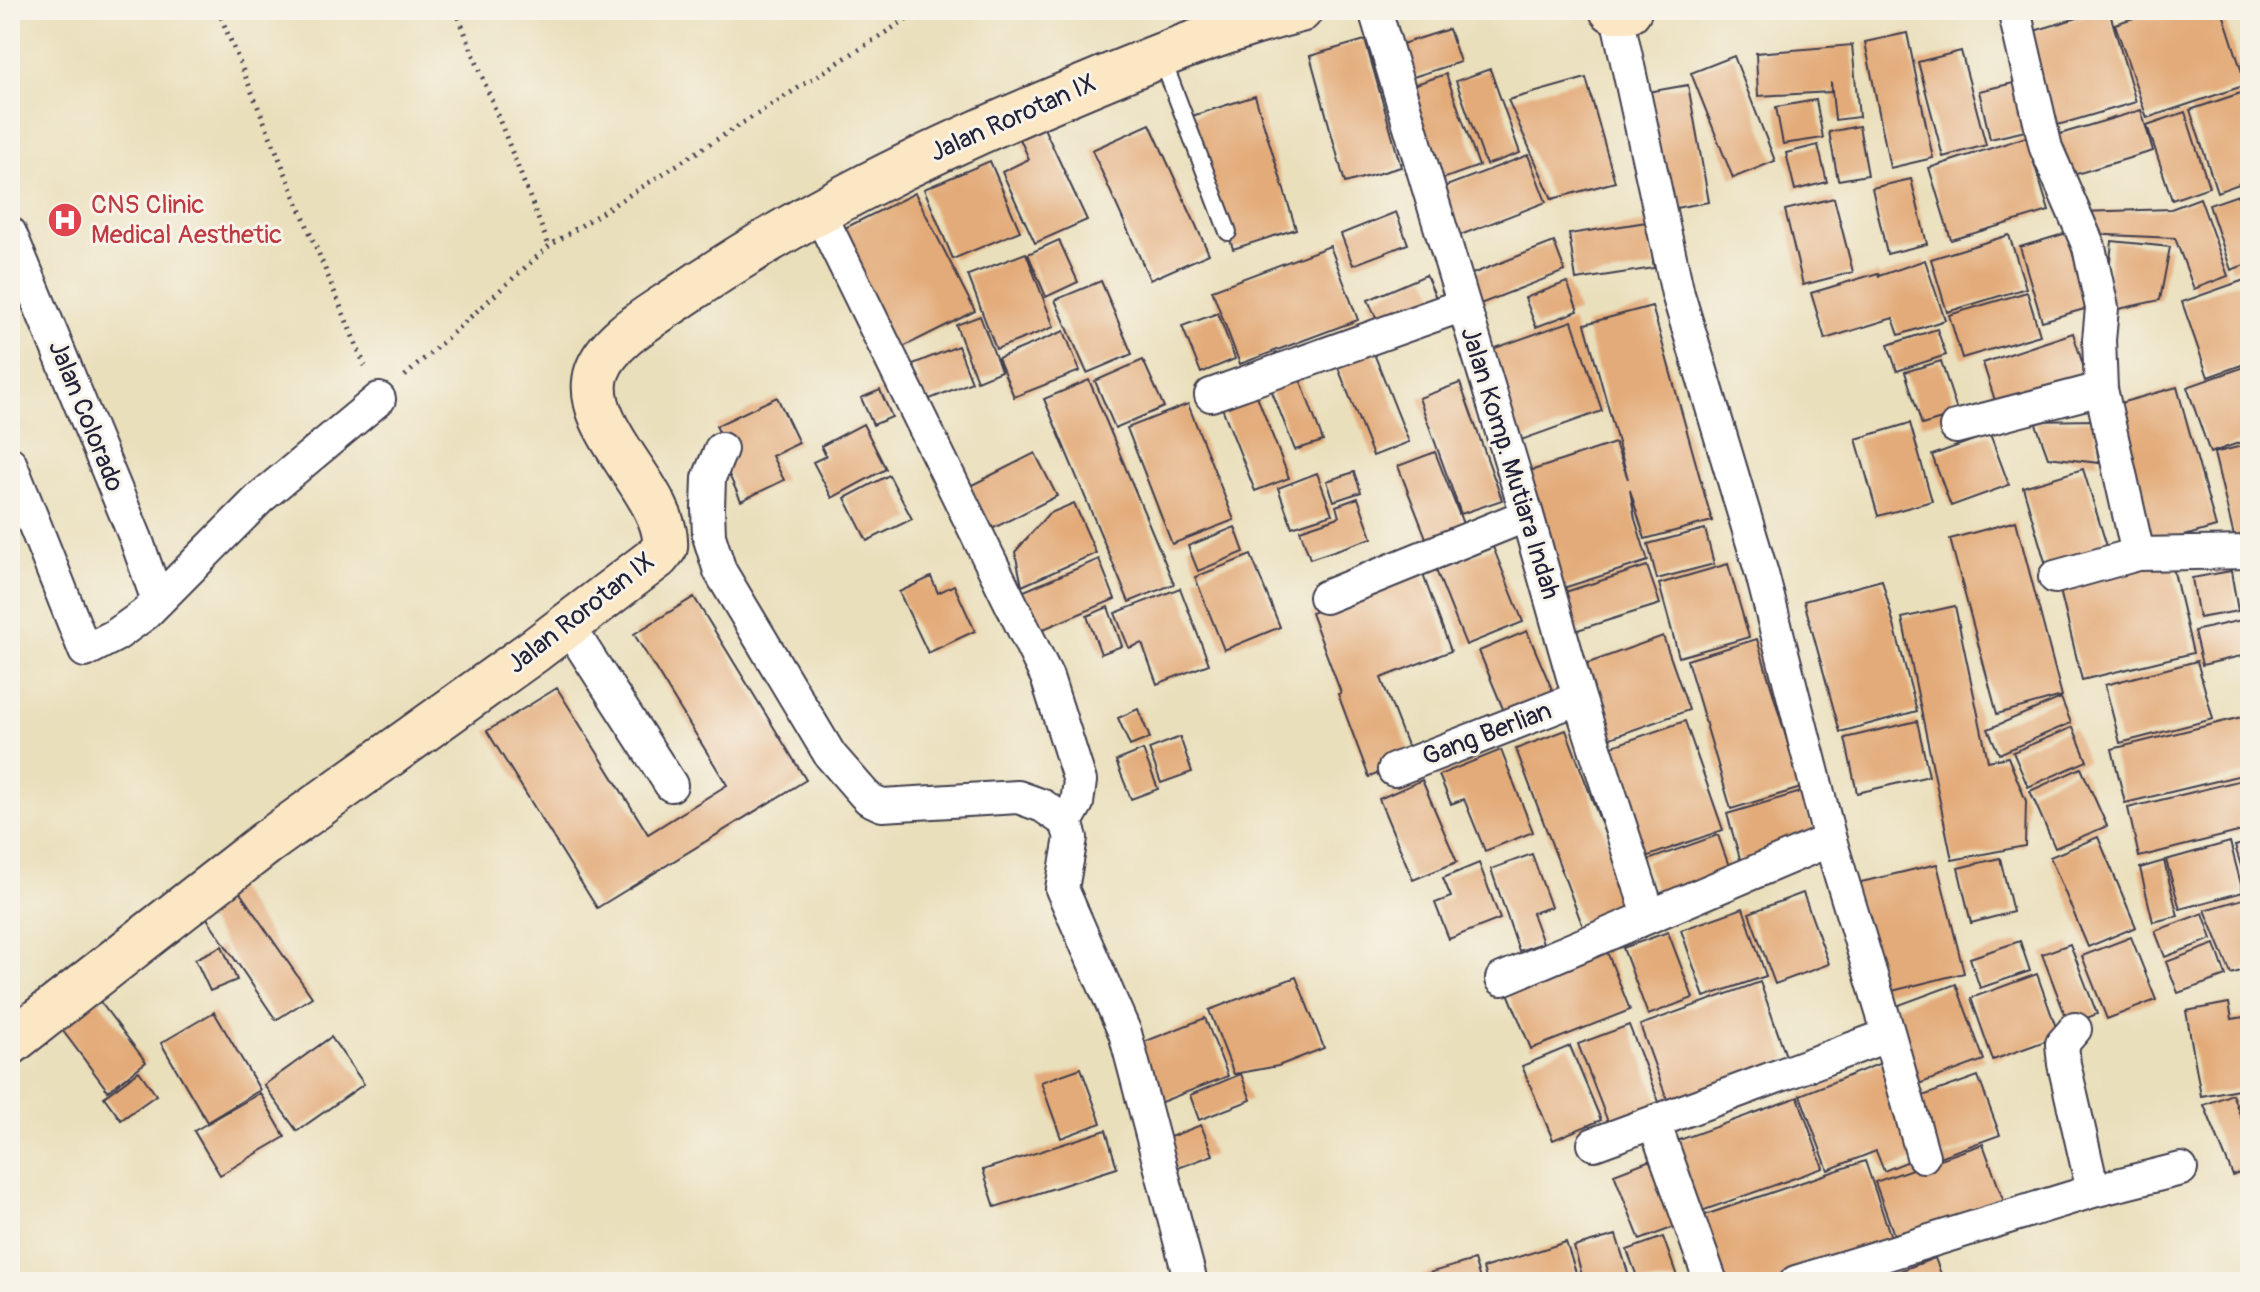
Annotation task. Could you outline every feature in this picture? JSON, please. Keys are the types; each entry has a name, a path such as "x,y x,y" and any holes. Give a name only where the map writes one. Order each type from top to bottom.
{"street":[{"name":"Jalan Rorotan IX","path":"10,1043 266,843 657,557 665,547 663,525 597,409 597,371 625,334 726,265 818,210 978,130 1160,55 1300,10"},
{"name":"Jalan Komp. Mutiara Indah","path":"1375,10 1579,698 1649,915"},
{"path":"1629,10 1614,10 1678,294 1762,574 1830,840 1923,1156"},
{"path":"2014,10 2046,148 2089,247 2102,308 2099,340 2101,389 2138,554"},
{"path":"818,210 1047,677 1080,781 1077,803 1066,822"},
{"name":"Jalan Colorado","path":"10,233 136,539 158,601"},
{"path":"1211,395 1463,305"},
{"path":"1956,427 2101,389"},
{"path":"10,463 85,651 129,626 260,498 379,399"},
{"path":"721,449 709,478 708,508 709,536 720,571 830,755 869,799 882,805 1018,797 1043,806 1066,822 1071,838 1062,889 1125,1033 1191,1282"},
{"path":"1325,597 1527,515"},
{"path":"2055,577 2138,554 2249,557"},
{"path":"568,625 671,785"},
{"name":"Gang Berlian","path":"1394,770 1579,698"},
{"path":"1502,979 1830,840"},
{"path":"2075,1029 2062,1044 2064,1064 2093,1191"},
{"path":"1594,1144 1889,1035"},
{"path":"1654,1122 1711,1282"},
{"path":"1796,1282 2093,1191 2181,1169"}],"lane":[{"path":"1160,55 1228,232"}],"path":[{"path":"218,10 379,399 549,246 921,10"},
{"path":"456,10 549,246"}],"building":[{"path":"2109,10 2136,102 2051,127 2024,34"},
{"path":"2158,10 2222,10 2246,85 2147,118 2115,24"},
{"path":"1449,29 1460,62 1407,79 1396,46"},
{"path":"1907,33 1933,158 1890,168 1865,42"},
{"path":"1365,40 1401,167 1345,183 1310,56"},
{"path":"1852,45 1859,117 1835,120 1831,82 1831,92 1758,96 1756,53"},
{"path":"1961,51 1986,145 1943,157 1918,62"},
{"path":"1734,56 1775,161 1733,178 1691,73"},
{"path":"1490,69 1520,153 1486,165 1456,81"},
{"path":"1446,74 1479,166 1437,181 1404,88"},
{"path":"1586,78 1615,182 1552,199 1508,100"},
{"path":"2018,82 2030,130 1990,139 1979,91"},
{"path":"1688,85 1709,202 1664,210 1642,93"},
{"path":"2250,90 2250,180 2217,192 2190,110"},
{"path":"1255,96 1296,229 1233,249 1192,116"},
{"path":"1816,100 1823,138 1783,144 1776,107"},
{"path":"2141,110 2153,151 2063,178 2050,137"},
{"path":"2185,112 2209,187 2172,200 2147,125"},
{"path":"1150,124 1209,254 1150,280 1092,150"},
{"path":"1859,126 1868,175 1838,180 1829,132"},
{"path":"1044,128 1087,220 1035,243 1002,172 1029,159 1020,139"},
{"path":"2026,137 2049,211 1951,240 1929,168"},
{"path":"1818,145 1827,182 1795,190 1786,153"},
{"path":"1528,155 1546,202 1458,236 1441,188"},
{"path":"990,161 1020,231 953,259 924,189"},
{"path":"1911,179 1927,244 1887,254 1872,188"},
{"path":"2250,191 2250,263 2231,270 2209,205"},
{"path":"915,193 975,311 895,351 835,233"},
{"path":"1834,198 1853,272 1803,285 1785,210"},
{"path":"2200,198 2228,276 2194,289 2175,238 2086,234 2081,212 2171,209"},
{"path":"1396,212 1408,244 1353,265 1341,234"},
{"path":"1647,222 1654,268 1576,280 1569,234"},
{"path":"2067,233 2088,308 2042,321 2020,247"},
{"path":"2009,235 2026,288 1947,312 1931,259"},
{"path":"1059,240 1078,282 1046,297 1028,254"},
{"path":"2112,241 2170,247 2160,300 2105,312"},
{"path":"1554,242 1565,271 1470,308 1459,279"},
{"path":"1330,246 1358,320 1240,364 1212,290"},
{"path":"1026,253 1054,327 996,349 968,275"},
{"path":"1925,260 1945,320 1899,335 1893,318 1825,339 1811,293 1878,273 1879,276"},
{"path":"1426,275 1438,302 1380,327 1368,300"},
{"path":"2250,278 2250,362 2208,377 2182,302"},
{"path":"1101,281 1132,354 1087,373 1055,300"},
{"path":"1567,282 1578,311 1536,327 1525,298"},
{"path":"2027,292 2040,335 1962,358 1949,315"},
{"path":"1652,306 1712,521 1645,539 1630,490 1648,561 1554,591 1518,475 1615,443 1628,479 1585,324"},
{"path":"1218,313 1235,359 1201,373 1182,326"},
{"path":"980,316 1001,371 977,381 956,325"},
{"path":"1572,321 1602,411 1510,444 1481,353"},
{"path":"1937,329 1946,355 1897,371 1888,345"},
{"path":"1064,331 1080,371 1014,397 998,358"},
{"path":"2073,333 2088,381 1998,410 1983,363"},
{"path":"958,346 972,382 920,403 913,385 920,382 913,364"},
{"path":"1373,351 1409,442 1373,456 1337,365"},
{"path":"1143,360 1164,407 1115,428 1095,381"},
{"path":"1941,361 1958,414 1922,425 1905,372"},
{"path":"2250,365 2250,439 2210,453 2187,387"},
{"path":"1300,379 1323,441 1295,450 1271,389"},
{"path":"1089,380 1174,584 1129,602 1044,399"},
{"path":"1460,383 1502,500 1461,514 1419,398"},
{"path":"1253,386 1289,478 1255,491 1219,400"},
{"path":"2177,387 2216,527 2152,545 2113,405"},
{"path":"880,390 892,417 873,425 861,398"},
{"path":"777,397 799,443 772,456 784,480 741,501 725,466 734,462 716,426"},
{"path":"1188,404 1234,520 1172,544 1127,428"},
{"path":"2093,420 2099,463 2048,457 2035,421"},
{"path":"1910,423 1932,501 1878,516 1856,439"},
{"path":"863,424 886,469 832,498 813,462 826,456 821,446"},
{"path":"1990,434 2009,485 1951,506 1932,455"},
{"path":"2250,444 2250,546 2237,549 2214,453"},
{"path":"1435,452 1465,529 1428,543 1398,466"},
{"path":"1035,453 1057,496 992,529 970,486"},
{"path":"2083,469 2109,553 2048,572 2023,487"},
{"path":"1354,472 1361,492 1334,501 1327,481"},
{"path":"1317,473 1332,514 1292,527 1278,488"},
{"path":"889,475 912,519 867,541 845,498"},
{"path":"1358,498 1372,538 1310,559 1300,530 1339,517 1336,506"},
{"path":"1074,503 1096,553 1022,586 1015,552 1048,514"},
{"path":"2016,521 2062,696 1997,714 1950,539"},
{"path":"1235,527 1244,552 1198,571 1188,546"},
{"path":"1705,529 1714,564 1657,579 1648,544"},
{"path":"1493,547 1523,622 1466,645 1436,570"},
{"path":"1251,555 1280,627 1224,650 1195,577"},
{"path":"2170,555 2193,653 2082,680 2058,582"},
{"path":"1099,559 1115,599 1034,633 1017,594"},
{"path":"1728,564 1749,637 1679,657 1659,584"},
{"path":"1647,566 1660,604 1568,633 1556,595"},
{"path":"2231,571 2238,611 2199,618 2192,578"},
{"path":"1422,572 1451,651 1381,678 1413,761 1369,777 1311,613"},
{"path":"931,577 938,593 954,585 975,631 928,653 899,592"},
{"path":"1882,580 1917,711 1840,732 1804,601"},
{"path":"1180,588 1209,664 1157,684 1142,643 1129,648 1115,613"},
{"path":"694,597 806,780 597,908 487,731 557,688 648,834 727,785 634,634"},
{"path":"1955,606 1988,761 2008,757 2026,801 2025,846 1952,860 1902,618"},
{"path":"1108,607 1122,646 1101,654 1087,616"},
{"path":"2250,618 2250,654 2202,665 2194,631"},
{"path":"1527,631 1557,701 1508,721 1479,651"},
{"path":"1663,636 1689,710 1605,740 1580,666"},
{"path":"1757,639 1801,788 1731,809 1687,660"},
{"path":"2197,661 2213,719 2120,743 2105,685"},
{"path":"2061,698 2071,723 1999,754 1988,729"},
{"path":"1138,709 1150,738 1130,746 1118,718"},
{"path":"2250,715 2250,773 2125,803 2112,749"},
{"path":"1685,721 1723,830 1640,859 1601,750"},
{"path":"1917,721 1929,776 1857,793 1845,738"},
{"path":"2073,727 2087,761 2028,787 2013,752"},
{"path":"1566,730 1633,908 1583,927 1516,749"},
{"path":"1180,737 1192,772 1161,783 1149,749"},
{"path":"1143,750 1158,789 1131,799 1116,761"},
{"path":"1501,750 1533,832 1485,851 1464,799 1451,804 1439,775"},
{"path":"2081,768 2107,826 2055,848 2030,791"},
{"path":"2250,778 2250,829 2139,857 2128,808"},
{"path":"1422,780 1457,862 1413,880 1379,799"},
{"path":"1801,792 1816,839 1741,862 1727,814"},
{"path":"1718,835 1731,872 1659,898 1645,861"},
{"path":"2098,837 2136,927 2088,947 2050,857"},
{"path":"2230,842 2243,892 2180,909 2166,860"},
{"path":"2250,842 2250,888 2248,889 2235,846"},
{"path":"1532,854 1551,907 1532,913 1543,943 1519,951 1491,869"},
{"path":"2000,858 2013,912 1971,923 1958,868"},
{"path":"2164,861 2178,916 2153,922 2140,868"},
{"path":"1479,863 1500,919 1449,939 1435,903 1451,897 1443,878"},
{"path":"1937,864 1964,973 1880,994 1853,884"},
{"path":"234,884 312,997 276,1020 200,908"},
{"path":"1803,893 1829,964 1775,984 1749,913"},
{"path":"2250,897 2250,968 2231,974 2205,910"},
{"path":"1743,908 1766,976 1704,997 1681,930"},
{"path":"2203,913 2212,939 2165,957 2155,931"},
{"path":"1668,932 1693,998 1648,1015 1623,948"},
{"path":"2131,937 2156,1000 2107,1019 2082,956"},
{"path":"2020,941 2030,971 1980,988 1970,958"},
{"path":"2070,944 2097,1014 2069,1025 2042,954"},
{"path":"2215,944 2226,976 2178,993 2166,962"},
{"path":"222,946 237,980 210,991 195,959"},
{"path":"1606,949 1630,1010 1531,1049 1506,988"},
{"path":"2037,974 2059,1036 1993,1060 1971,998"},
{"path":"1296,977 1324,1048 1278,1066 1234,1074 1209,1010"},
{"path":"1760,982 1787,1059 1668,1102 1640,1025"},
{"path":"1956,984 1984,1060 1916,1085 1888,1009"},
{"path":"95,995 146,1062 108,1091 57,1023"},
{"path":"2229,1003 2232,1019 2250,1016 2250,1109 2244,1088 2201,1096 2186,1011"},
{"path":"214,1012 260,1090 207,1122 161,1043"},
{"path":"1205,1018 1228,1076 1159,1103 1136,1045"},
{"path":"1629,1025 1661,1107 1610,1127 1578,1044"},
{"path":"331,1037 364,1084 297,1131 264,1085"},
{"path":"1570,1046 1601,1120 1553,1140 1522,1066"},
{"path":"1881,1063 1914,1159 1884,1171 1876,1151 1828,1170 1800,1095"},
{"path":"1081,1068 1101,1123 1061,1138 1041,1082"},
{"path":"139,1071 156,1095 121,1120 104,1097"},
{"path":"1241,1074 1251,1100 1199,1120 1190,1095"},
{"path":"1978,1076 2000,1135 1939,1157 1917,1098"},
{"path":"260,1093 285,1137 220,1175 194,1131"},
{"path":"2232,1094 2250,1141 2250,1168 2233,1176 2204,1105"},
{"path":"1798,1097 1823,1168 1696,1213 1671,1143"},
{"path":"1201,1125 1213,1155 1173,1170 1162,1140"},
{"path":"1106,1130 1117,1168 995,1207 983,1170"},
{"path":"1983,1144 2005,1205 1897,1243 1875,1182"},
{"path":"1653,1159 1680,1225 1640,1240 1614,1174"},
{"path":"1865,1161 1893,1243 1776,1282 1714,1282 1693,1219"},
{"path":"1616,1235 1631,1282 1584,1282 1574,1247"},
{"path":"1663,1237 1679,1282 1639,1282 1627,1250"},
{"path":"1566,1242 1579,1282 1487,1282 1483,1268"},
{"path":"1935,1258 1944,1282 1897,1282 1894,1273"},
{"path":"1474,1260 1481,1282 1424,1282 1422,1275"},
{"path":"1892,1273 1895,1282 1867,1282 1867,1281"}],"place":[{"name":"CNS Clinic Medical Aesthetic","path":"65,220"}]}
